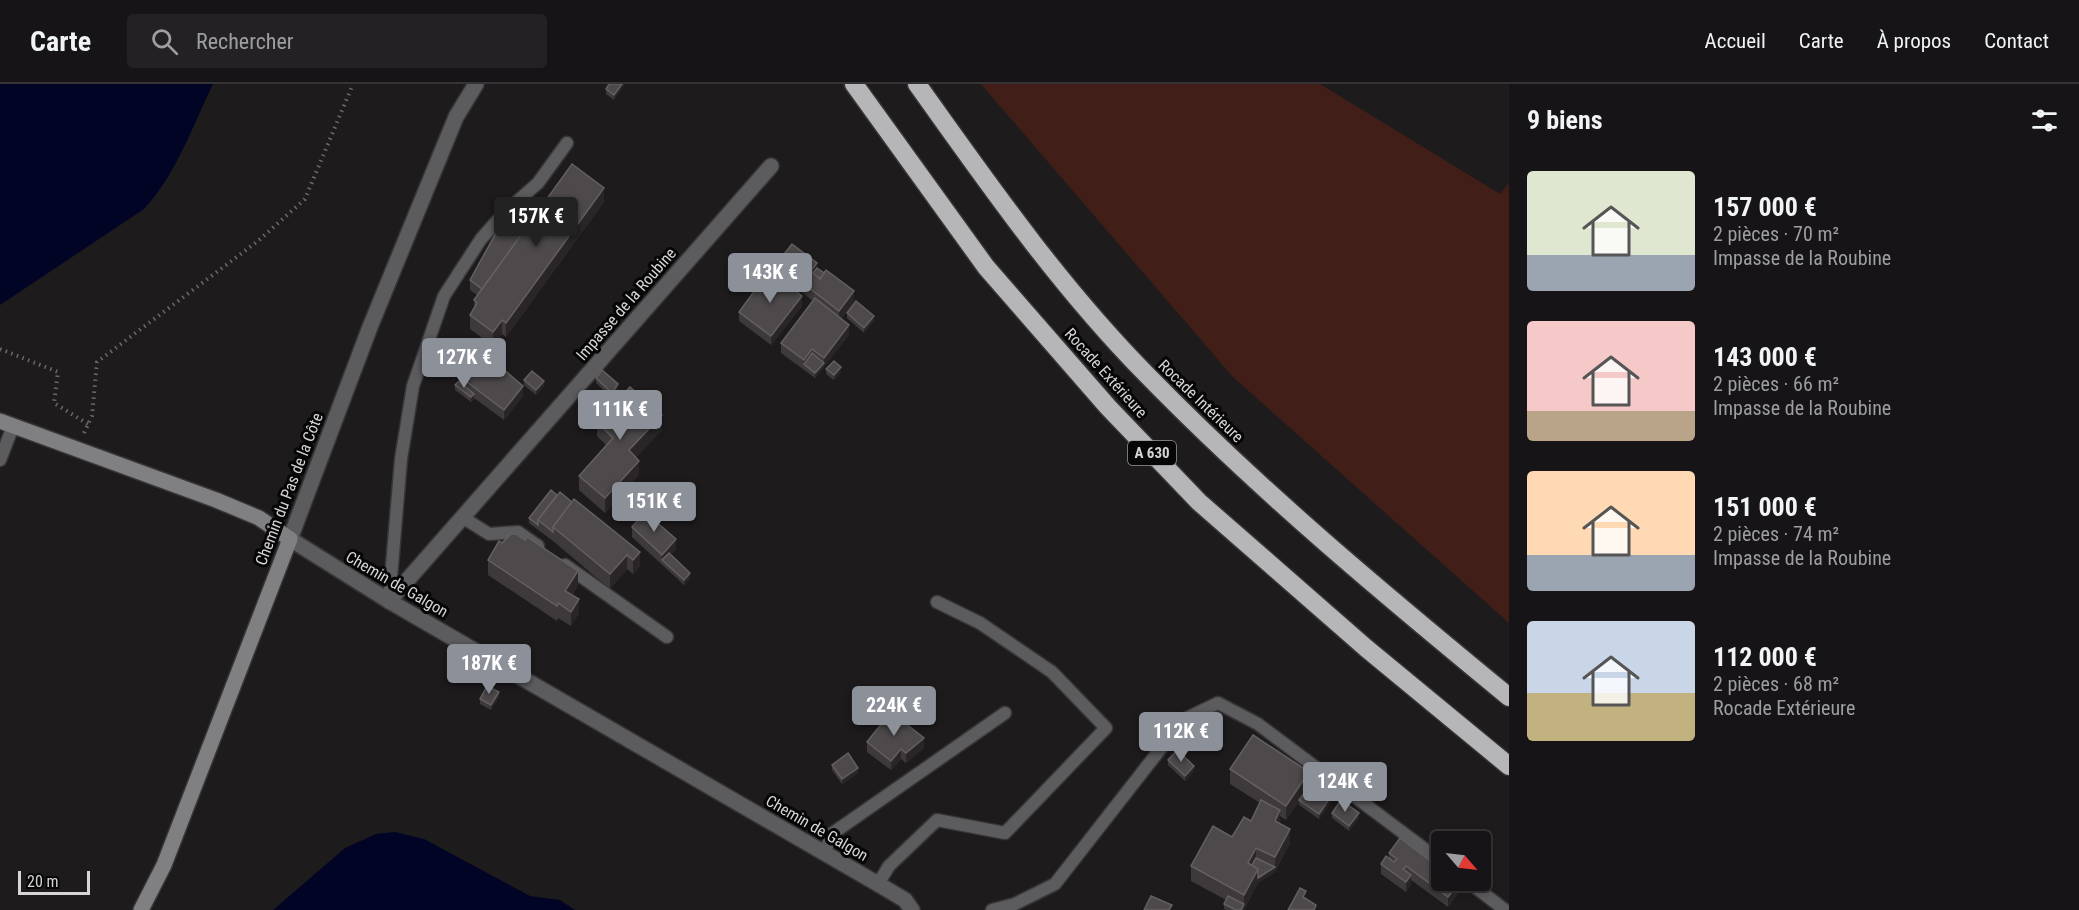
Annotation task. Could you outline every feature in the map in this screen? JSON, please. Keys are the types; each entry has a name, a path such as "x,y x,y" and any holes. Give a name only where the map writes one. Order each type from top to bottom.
{"highway":[{"name":"Rocade Extérieure","path":"854,84 986,267 1124,424 1199,502 1365,648 1509,766"},
{"name":"Rocade Intérieure","path":"917,84 1024,235 1146,374 1242,468 1405,612 1509,697"}],"main road":[{"name":"Chemin de Galgon","path":"6,424 216,500 259,518 290,539"},
{"name":"Chemin du Pas de la Côte","path":"141,910 164,865 290,539"}],"street":[{"name":"Chemin du Pas de la Côte","path":"290,539 374,317 456,117 476,84"},
{"name":"Impasse de la Roubine","path":"389,601 771,166"},
{"name":"Chemin de Galgon","path":"290,539 389,601 905,900 912,910"}],"lane":[{"path":"389,601 401,459 413,386 444,296 481,239 504,213 538,183 567,143"},
{"path":"0,460 6,424"},
{"path":"462,517 489,534 518,532 667,637"},
{"path":"878,884 889,866 937,820 1005,834 1106,728 1052,672 980,623 937,602"},
{"path":"992,910 1015,904 1055,884 1183,720 1218,703 1258,724 1431,854"},
{"path":"824,853 833,833 1005,713"},
{"path":"1481,891 1506,910"}],"path":[{"path":"75,450 92,416 97,362 258,240 305,199 353,84"},
{"path":"0,350 58,372 54,403 88,424"}],"shaded area":[{"path":"981,84 1320,84 1500,194 1509,183 1509,623 1233,377"}],"water":[{"path":"0,84 213,84 175,165 144,209 0,305"},
{"path":"395,832 424,839 530,896 560,900 575,910 273,910 345,848 376,834"}],"building":[{"path":"609,84 622,84 614,95 606,89"},
{"path":"572,164 604,188 506,323 502,320 493,332 470,315 477,303 474,300"},
{"path":"520,213 531,221 482,289 470,280 497,231 502,234"},
{"path":"792,244 817,263 811,271 820,279 826,270 854,291 839,311 777,263"},
{"path":"817,268 824,273 820,279 813,273"},
{"path":"769,271 802,296 771,336 739,312"},
{"path":"815,298 849,325 824,358 812,349 804,360 781,343"},
{"path":"856,301 874,316 864,328 847,313"},
{"path":"481,350 523,386 504,410 459,376"},
{"path":"812,353 824,363 815,373 804,364"},
{"path":"834,361 841,367 834,375 826,369"},
{"path":"602,370 618,384 612,393 596,378"},
{"path":"532,371 544,381 536,390 524,380"},
{"path":"459,381 474,394 471,397 455,385"},
{"path":"630,387 662,415 629,450 639,461 605,498 579,476 613,438 597,422"},
{"path":"551,490 557,495 538,520 538,525 529,518"},
{"path":"560,492 572,502 553,527 553,532 538,520"},
{"path":"574,499 640,552 633,560 627,555 610,574 553,527"},
{"path":"645,512 676,539 662,555 632,527"},
{"path":"511,534 516,534 525,540 527,537 578,571 565,591 579,599 571,612 558,603 557,606 488,560 499,541 502,543"},
{"path":"669,553 690,573 684,580 662,560"},
{"path":"487,686 499,692 491,705 480,699"},
{"path":"891,712 924,738 906,753 901,749 891,761 867,742"},
{"path":"1253,735 1309,772 1286,806 1230,769"},
{"path":"1177,750 1194,766 1185,776 1168,760"},
{"path":"848,753 858,768 842,779 832,765"},
{"path":"1313,781 1332,795 1319,814 1299,800"},
{"path":"1261,800 1280,810 1275,821 1290,829 1275,857 1256,848 1248,863 1258,869 1244,895 1191,866 1213,826 1232,837 1244,817 1251,821"},
{"path":"1341,800 1359,813 1349,826 1332,813"},
{"path":"1400,838 1431,862 1431,884 1406,866 1403,869 1411,875 1406,882 1381,864 1386,856 1394,862 1397,859 1389,853"},
{"path":"1256,858 1275,867 1258,878 1258,869 1252,865"},
{"path":"1300,888 1306,891 1303,897 1316,905 1314,910 1288,910"},
{"path":"1440,891 1453,891 1448,897"},
{"path":"1151,896 1172,905 1169,910 1144,910"},
{"path":"1228,896 1244,904 1241,910 1224,904"}]}
